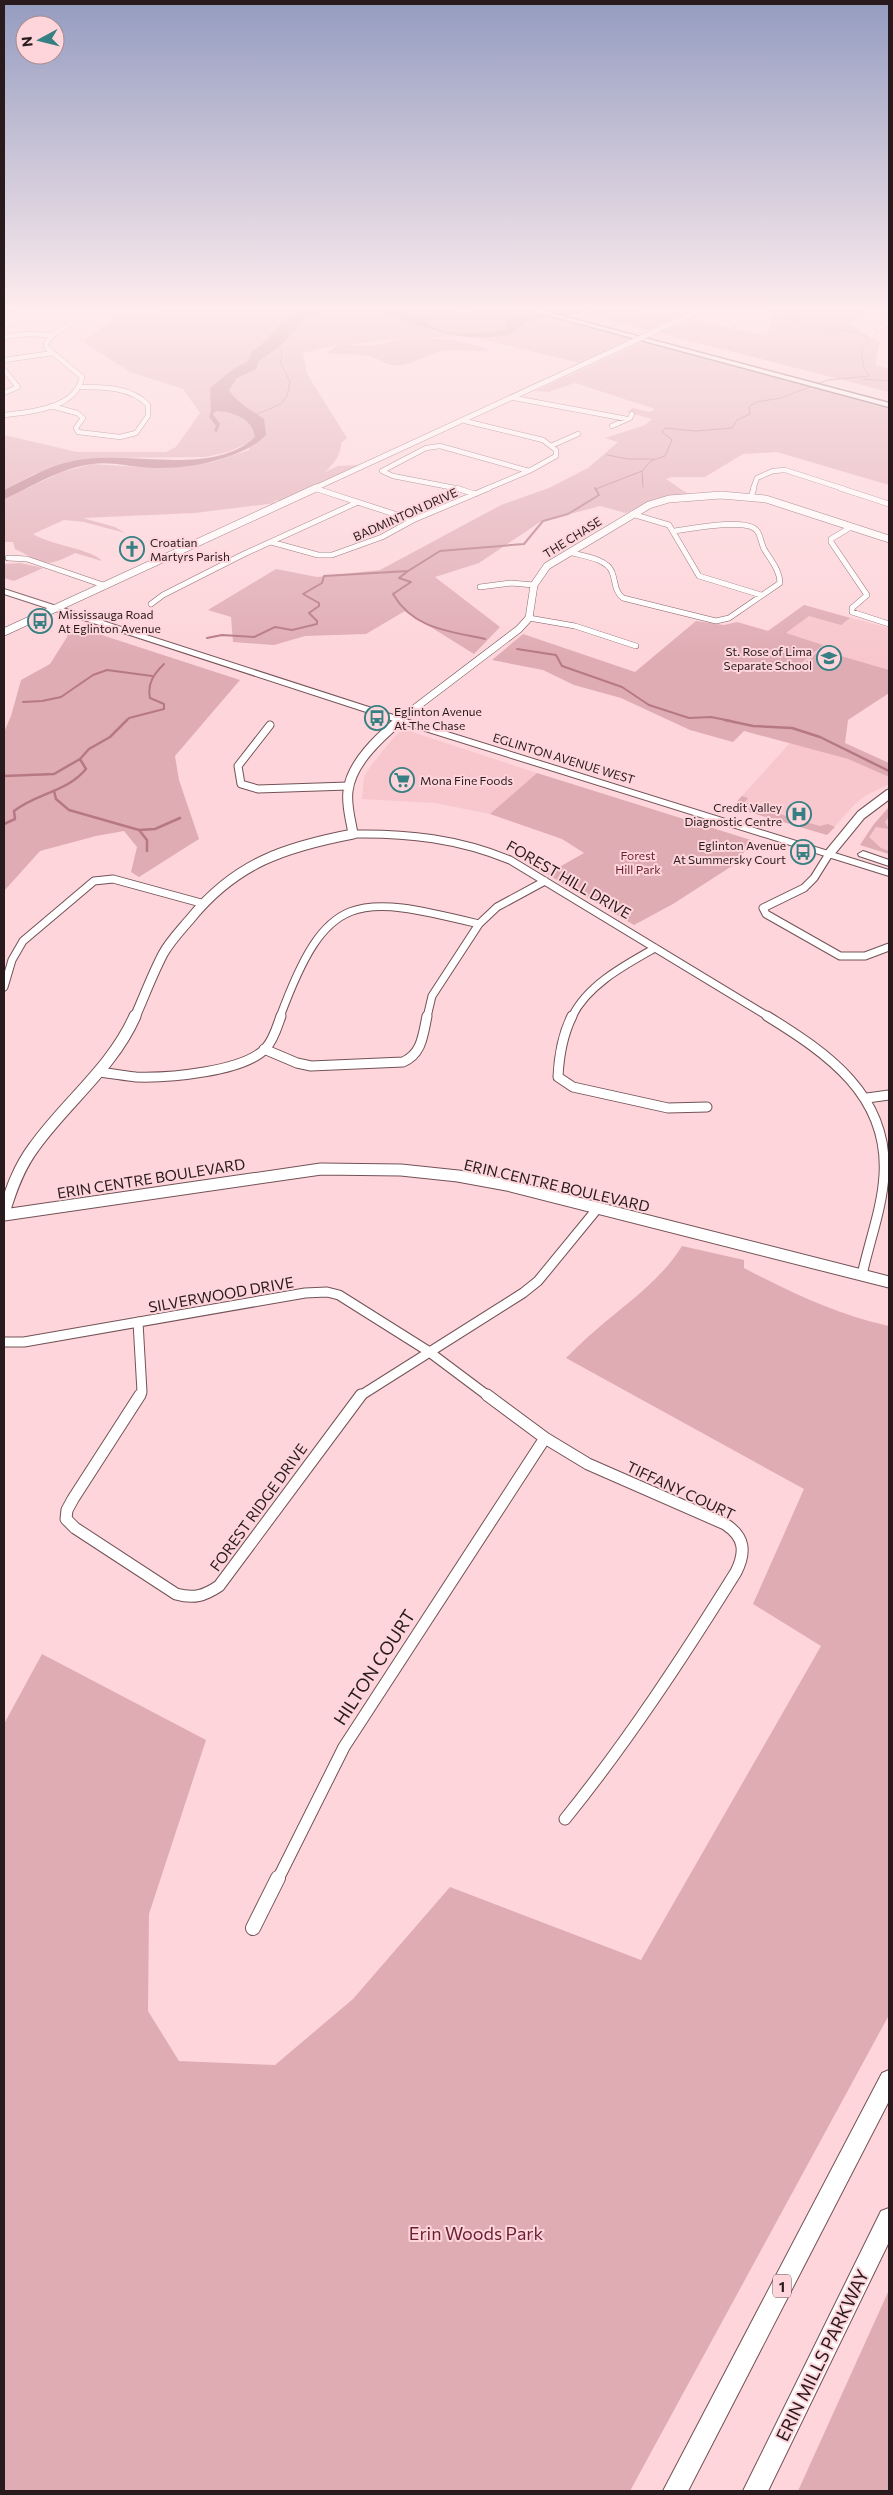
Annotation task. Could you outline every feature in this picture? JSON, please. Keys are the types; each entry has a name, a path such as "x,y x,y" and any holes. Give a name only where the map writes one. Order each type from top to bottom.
{"main road":[{"name":"EGLINTON AVENUE WEST","path":"4,583 404,717"},
{"name":"EGLINTON AVENUE WEST","path":"4,591 55,609 833,850 889,863"},
{"name":"EGLINTON AVENUE WEST","path":"833,850 889,873"},
{"name":"1","path":"675,2491 889,2080"},
{"name":"ERIN MILLS PARKWAY","path":"755,2491 889,2219"}],"street":[{"path":"79,423 76,428 78,432 120,436 136,433 143,423"},
{"path":"4,632 460,423"},
{"path":"475,423 537,438 554,445 578,434"},
{"path":"612,426 618,423"},
{"name":"BADMINTON DRIVE","path":"271,542 318,555 332,555 382,537 413,520 529,471 556,456 557,452 554,445"},
{"path":"475,494 447,484 393,476 382,471 426,448 440,446 529,471"},
{"path":"751,497 757,478 774,471 785,470 889,504"},
{"path":"316,489 413,520"},
{"name":"THE CHASE","path":"529,618 534,585 547,566 648,504 686,496 721,495 751,497 794,506 889,540"},
{"path":"151,604 163,595 356,503"},
{"path":"632,514 663,522 674,531 699,576 761,596"},
{"path":"569,552 607,565 611,571 616,591 623,598 709,619 729,618 782,580 758,541 758,531 740,524 727,523 674,531"},
{"path":"851,527 831,539 831,542 867,594 852,608 852,612 889,624"},
{"path":"8,558 26,559 106,586"},
{"path":"480,586 511,583 534,585"},
{"path":"353,834 348,801 348,786 356,768 368,752 404,717 510,636 529,618 574,626 636,646"},
{"path":"270,725 238,766 241,784 258,789 348,786"},
{"path":"889,794 861,815 810,882 794,894 763,908 766,914 840,956 861,957 889,948"},
{"name":"FOREST HILL DRIVE","path":"4,1214 8,1192 23,1160 51,1124 98,1072 123,1040 164,954 201,903 237,872 266,856 302,843 353,834 402,834 451,840 498,854 545,880 816,1047 841,1068 867,1098 884,1142 884,1177 862,1275"},
{"path":"4,987 12,960 24,941 94,881 113,879 201,903"},
{"path":"264,1049 297,1063 311,1066 403,1062 413,1058 418,1049 432,996 478,924 497,907 545,880"},
{"path":"98,1072 148,1077 209,1071 230,1066 264,1049 280,1019 301,964 324,928 343,914 369,907 389,907 478,924"},
{"path":"655,948 621,968 588,993 566,1028 561,1045 558,1077 564,1083 573,1087 668,1108 707,1107"},
{"path":"867,1098 889,1095"},
{"name":"ERIN CENTRE BOULEVARD","path":"4,1214 268,1175 321,1169 360,1168 458,1176 506,1185 889,1282"},
{"name":"FOREST RIDGE DRIVE","path":"138,1322 142,1392 73,1499 67,1510 66,1519 74,1528 176,1594 193,1599 208,1594 219,1586 363,1392 523,1293 538,1281 597,1209"},
{"name":"SILVERWOOD DRIVE","path":"4,1342 24,1342 305,1293 327,1292 339,1295 428,1351"},
{"name":"TIFFANY COURT","path":"428,1351 545,1438 588,1464 726,1524 740,1538 744,1550 735,1570 600,1778 565,1819"},
{"name":"HILTON COURT","path":"253,1928 344,1747 545,1438"}],"shaded area":[{"path":"214,423 220,424 217,432 214,431 216,426"},
{"path":"248,423 265,423 266,435 244,450 215,461 169,468 148,468 100,463 80,466 57,474 4,499 4,490 38,473 73,461 95,458 168,460 216,456 237,449 255,437"},
{"name":"St. Rose of Lima Separate School","path":"804,605 889,628 889,693 882,698 744,649"},
{"path":"406,730 537,773 490,814 435,803 362,799 364,777 370,767 394,737"},
{"path":"790,743 848,759 889,777 889,784 865,796 854,805 827,835 732,807"},
{"path":"889,807 889,854 860,845 874,824"}],"green space":[{"path":"193,423 338,423 347,438 341,443 340,452 325,472 338,466 358,465 285,500 273,501 276,503 195,513 83,518 115,527 125,533 84,522 64,520 33,534 40,538 89,553 102,561 75,553 50,563 45,563 15,549 13,542 4,542 4,499 62,472 92,464 156,468 213,462 249,450 250,442 228,452 206,457 100,458 34,474 4,490 4,435 77,452 166,452 176,447"},
{"path":"647,423 889,423 889,485 777,452 743,454 705,477 672,477 666,479 688,494 651,502 626,513 600,506 540,522 479,563 435,577 500,627 474,654 405,611 366,634 305,636 274,645 233,642 231,617 208,610 276,569 317,577 380,570 501,505 549,488 588,468 618,442 605,438"},
{"path":"20,563 43,568 14,581 4,578 4,564"},
{"path":"804,605 850,618 841,625 809,616 786,633 823,645 796,667 799,668 820,650 889,670 889,693 848,720 845,743 889,763 889,777 848,759 744,731 733,742 690,730 621,698 574,685 543,670 492,660 523,634 635,672 696,621 724,625 737,622 768,631"},
{"path":"71,625 240,680 175,756 179,780 199,839 139,877 131,872 137,847 124,831 96,836 40,851 4,891 4,732 11,716 21,680 50,664 67,637"},
{"name":"Forest Hill Park","path":"537,773 754,841 732,866 673,904 634,925 547,874 584,853 562,839 490,814"},
{"path":"742,796 748,798 745,802 795,819 820,826 828,824 835,827 827,835 732,807"},
{"path":"889,807 889,817 885,822 889,829 876,827 869,837 881,848 889,851 889,854 860,845 874,824"},
{"name":"Erin Woods Park","path":"682,1246 744,1260 744,1268 797,1294 851,1316 889,1326 889,2015 630,2491 4,2491 4,1724 42,1654 206,1740 149,1914 148,2011 179,2061 275,2065 353,1999 450,1887 641,1960 821,1646 753,1604 804,1489 566,1358 654,1280"},
{"path":"889,2290 889,2491 798,2491"}],"waterway":[{"path":"642,471 651,461 665,456 672,440 662,432 665,428 695,431 732,428 735,423"},
{"path":"607,455 628,459 654,459"},
{"path":"596,489 642,471"},
{"path":"642,471 643,487"},
{"path":"408,571 440,551 524,544 543,521 568,514 599,495 595,488"},
{"path":"207,638 222,635 254,637 275,627 292,630 317,624 317,621 309,613 319,606 319,603 303,594 322,583 324,576 408,571"},
{"path":"408,571 399,578 411,582 393,594 401,606 411,615 433,627 485,639"},
{"path":"517,649 556,655 562,666 622,687 649,705 689,718 711,717 731,721"},
{"path":"80,759 89,749 110,737 129,718 164,709 164,704 150,698 149,693 152,679 164,664"},
{"path":"23,702 61,697 93,675 107,670 152,676"},
{"path":"725,720 753,726 792,728 820,737 889,771"},
{"path":"4,776 54,774 80,759"},
{"path":"4,824 15,819 14,811 23,805 61,788 78,777 86,769 80,759"},
{"path":"54,791 56,799 69,810 139,830"},
{"path":"139,830 155,829 180,818"},
{"path":"139,830 147,840 147,851"}],"place":[{"name":"Croatian Martyrs Parish","path":"132,549"},
{"name":"Mississauga Road At Eglinton Avenue","path":"40,621"},
{"name":"St. Rose of Lima Separate School","path":"829,658"},
{"name":"Eglinton Avenue At The Chase","path":"377,718"},
{"name":"Mona Fine Foods","path":"402,780"},
{"name":"Credit Valley Diagnostic Centre","path":"799,814"},
{"name":"Eglinton Avenue At Summersky Court","path":"803,852"}]}
